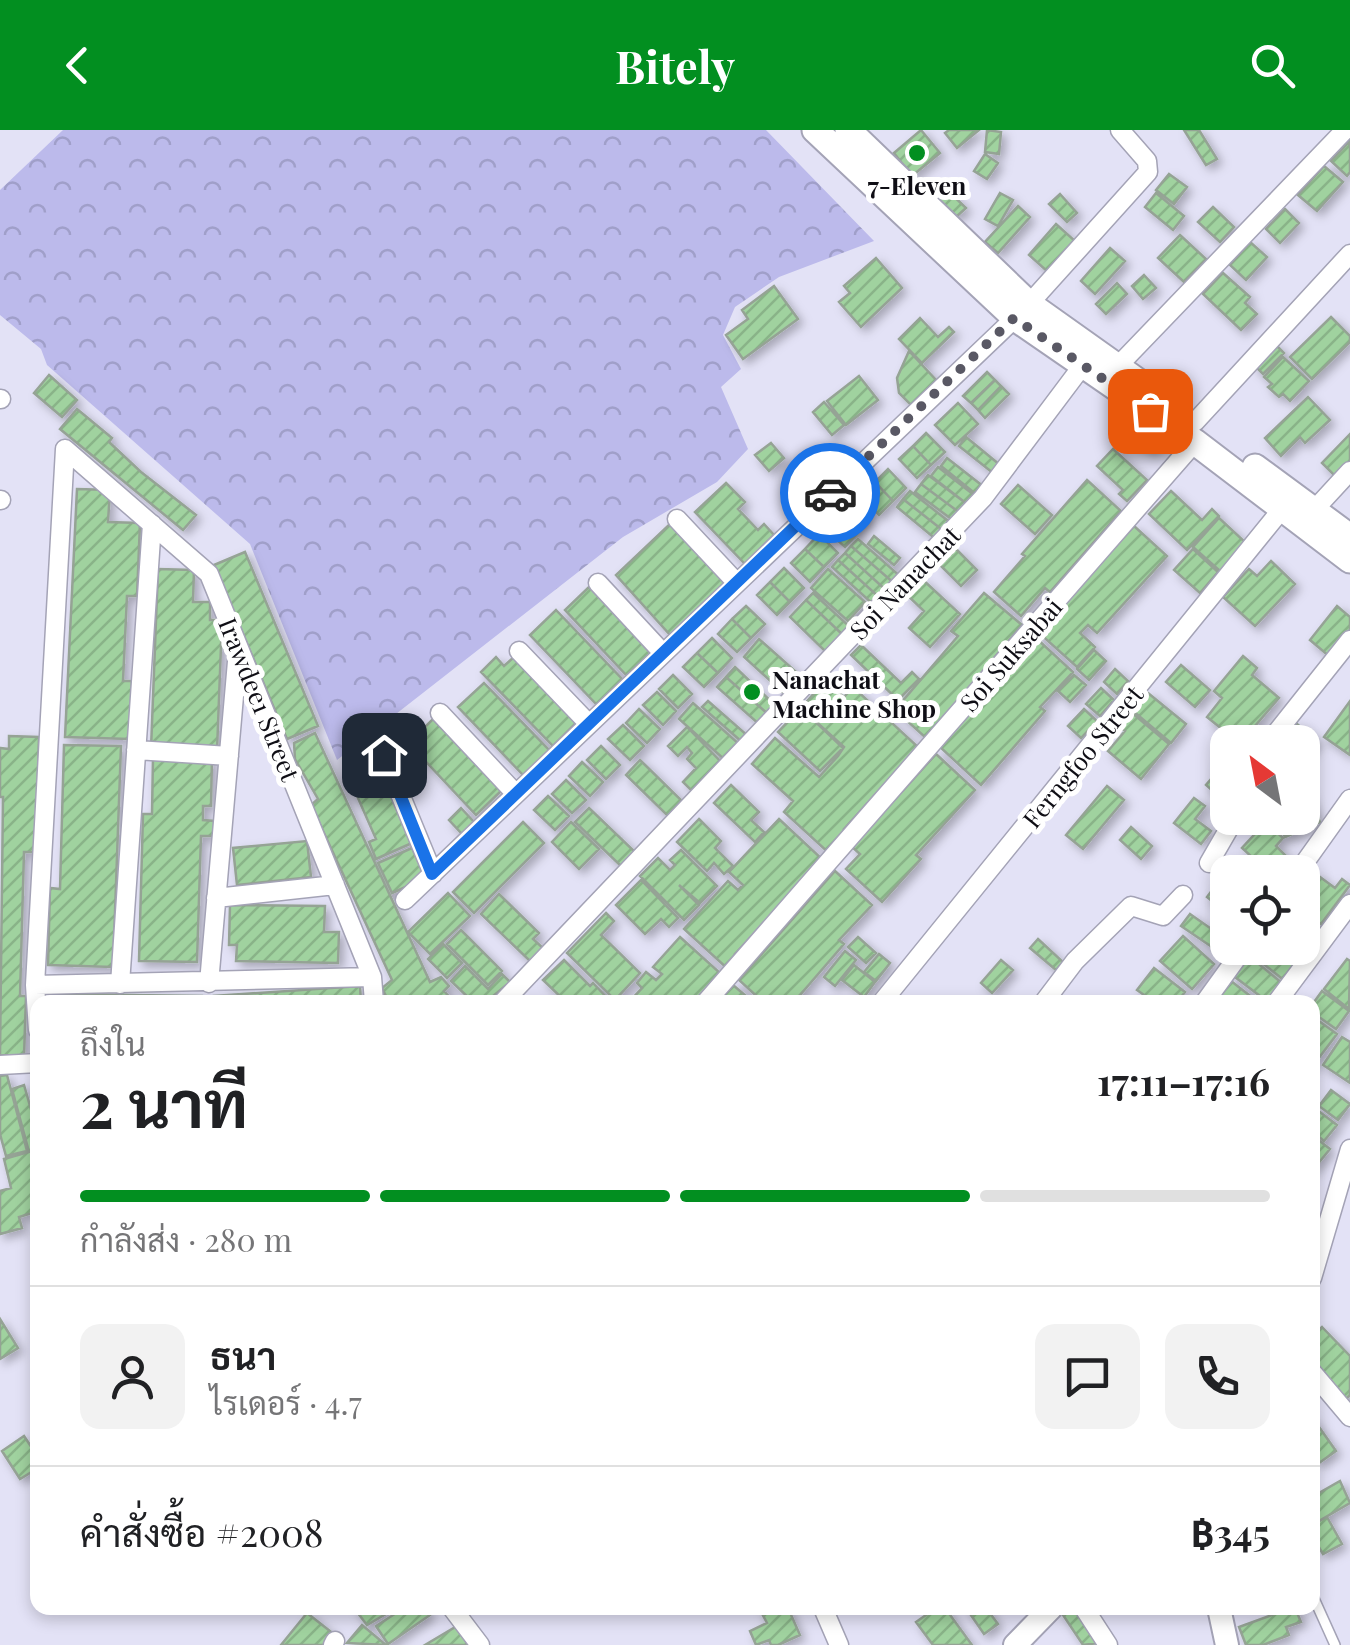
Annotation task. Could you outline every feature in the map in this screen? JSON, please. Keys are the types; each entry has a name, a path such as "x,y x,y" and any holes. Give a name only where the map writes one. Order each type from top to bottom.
{"main road":[{"path":"814,130 1082,365 1195,432 1350,537"},
{"path":"848,130 1022,311 1117,367 1282,509 1350,560"}],"street":[{"path":"405,900 1022,311 1148,172 1147,160 1120,130"},
{"path":"1117,367 1345,130"},
{"name":"Soi Suksabai","path":"712,995 1350,254"},
{"name":"Soi Nanachat","path":"510,995 984,498 1082,365"},
{"name":"Irawdee1 Street","path":"35,985 64,448 209,574 372,977 373,995"},
{"path":"1314,510 1350,471"},
{"name":"Ferngfoo Street","path":"888,995 1282,509"},
{"path":"677,519 736,582"},
{"path":"120,984 152,524"},
{"path":"598,583 663,653"},
{"path":"1282,725 1350,640"},
{"path":"210,983 238,646"},
{"path":"519,651 589,724"},
{"path":"440,713 516,794"},
{"path":"136,750 229,756"},
{"path":"384,755 432,874"},
{"path":"1310,855 1350,799"},
{"path":"1209,863 1225,835"},
{"path":"216,898 335,885"},
{"path":"1049,995 1075,962 1131,906 1163,916 1183,895"},
{"path":"1282,995 1350,904"},
{"path":"1210,995 1232,965"},
{"path":"36,995 35,985 372,977"},
{"path":"0,1065 30,1063"},
{"path":"1320,1251 1350,1149"},
{"path":"1320,1381 1350,1417"},
{"path":"457,1615 480,1645"},
{"path":"826,1615 839,1645"},
{"path":"1015,1645 1044,1615"},
{"path":"1089,1615 1108,1645"},
{"path":"1221,1615 1227,1645"}],"lane":[{"path":"1320,1612 1335,1645"}],"green space":[{"path":"63,130 766,130 874,241 779,277 735,307 723,335 741,369 721,387 748,449 717,482 623,537 337,760 250,544 47,365 41,349 0,315 0,190"}],"building":[{"name":"7-Eleven","path":"921,130 940,153 912,176 894,153"},
{"path":"979,130 957,148 945,133"},
{"path":"987,130 1001,132 999,154 985,152"},
{"path":"1184,130 1199,130 1217,159 1206,165"},
{"path":"1350,141 1350,172 1347,176 1331,161"},
{"path":"985,154 998,163 987,179 974,171"},
{"path":"1324,166 1343,182 1317,211 1298,195"},
{"path":"1169,174 1187,187 1174,204 1156,190"},
{"path":"943,186 966,208 956,217 934,196"},
{"path":"1000,193 1013,200 998,226 985,219"},
{"path":"1156,193 1184,216 1173,230 1145,207"},
{"path":"1060,194 1077,213 1067,222 1049,204"},
{"path":"1018,206 1030,217 998,253 985,242"},
{"path":"1213,207 1234,227 1220,242 1198,222"},
{"path":"1285,209 1299,223 1280,243 1266,229"},
{"path":"1056,224 1075,241 1048,272 1029,255"},
{"path":"1180,235 1206,259 1184,282 1158,258"},
{"path":"1250,242 1267,257 1246,280 1230,265"},
{"path":"1110,248 1125,261 1095,294 1081,281"},
{"path":"876,258 902,288 861,327 839,302 850,293 844,286"},
{"path":"1223,273 1250,297 1245,303 1257,314 1241,330 1203,294"},
{"path":"1144,275 1156,288 1143,299 1132,286"},
{"path":"1117,283 1127,294 1106,314 1096,304"},
{"path":"774,286 798,319 743,359 726,335 748,319 742,310"},
{"path":"1331,317 1350,336 1350,342 1312,379 1290,357"},
{"path":"920,318 938,337 949,327 954,332 922,363 899,339"},
{"path":"1274,343 1284,353 1263,374 1253,364"},
{"path":"909,351 937,381 912,406 899,393 897,378"},
{"path":"1283,357 1309,381 1290,401 1268,387 1272,384 1264,377"},
{"path":"987,372 995,380 971,403 963,396"},
{"path":"49,375 77,400 62,417 34,393"},
{"path":"859,376 878,400 846,425 827,401"},
{"path":"995,380 1001,386 978,410 971,403"},
{"path":"1001,386 1009,394 985,418 978,410"},
{"path":"1308,397 1330,420 1305,443 1300,437 1281,456 1265,438"},
{"path":"824,402 844,425 832,435 813,412"},
{"path":"958,403 978,424 955,445 935,425"},
{"path":"77,409 112,438 109,442 141,472 196,515 183,530 60,429"},
{"path":"1140,428 1159,441 1151,451 1133,438"},
{"path":"926,433 945,452 931,465 913,446"},
{"path":"1350,434 1350,464 1337,478 1322,463"},
{"path":"966,437 1000,465 993,473 959,446"},
{"path":"771,443 784,458 769,471 755,455"},
{"path":"913,446 931,465 917,478 899,459"},
{"path":"1113,449 1147,480 1127,501 1119,494 1123,490 1097,466"},
{"path":"947,458 984,487 977,495 941,466"},
{"path":"938,467 974,495 967,504 931,476"},
{"path":"888,469 906,488 893,501 875,482"},
{"path":"928,475 967,504 960,513 921,484"},
{"path":"1087,480 1121,511 1050,592 1045,588 1021,616 994,592"},
{"path":"875,482 893,501 879,515 860,495"},
{"path":"726,483 745,502 738,509 758,530 764,524 774,535 745,564 695,512"},
{"path":"921,484 960,513 954,521 915,492"},
{"path":"1018,485 1052,515 1035,534 1001,504"},
{"path":"77,489 110,490 108,522 140,523 137,596 127,596 123,681 132,681 129,739 65,737"},
{"path":"910,491 952,524 945,532 903,499"},
{"path":"1171,491 1202,520 1212,509 1219,516 1187,550 1149,514"},
{"path":"903,499 945,532 938,541 897,507"},
{"path":"853,501 872,517 859,532 841,516"},
{"path":"841,516 859,532 845,547 827,531"},
{"path":"1219,518 1246,543 1220,571 1193,547"},
{"path":"671,523 727,585 671,636 616,575"},
{"path":"1134,526 1167,556 1097,633 1088,625 1080,633 1095,647 1077,667 1038,632"},
{"path":"819,534 838,553 824,567 805,549"},
{"path":"874,536 900,558 894,565 868,544"},
{"path":"858,539 901,577 895,584 851,546"},
{"path":"851,546 895,584 888,592 845,553"},
{"path":"805,549 824,567 810,582 791,563"},
{"path":"956,549 977,570 961,586 940,565"},
{"path":"1193,549 1218,572 1200,593 1174,570"},
{"path":"245,552 318,726 287,739 214,565"},
{"path":"845,553 888,592 881,599 838,560"},
{"path":"838,560 881,599 875,606 832,567"},
{"path":"1271,561 1295,584 1255,626 1223,597 1249,569 1257,576"},
{"path":"784,568 804,588 790,602 770,582"},
{"path":"158,569 194,570 193,602 210,602 210,620 222,620 217,751 151,749"},
{"path":"828,569 865,602 848,621 811,588"},
{"path":"922,579 960,614 930,647 909,628 924,611 907,595"},
{"path":"770,582 790,602 777,615 757,595"},
{"path":"590,586 654,655 629,678 565,610"},
{"path":"813,593 851,628 844,636 806,600"},
{"path":"984,593 1022,625 926,738 895,710 958,636 951,631"},
{"path":"806,600 844,636 827,653 790,617"},
{"path":"746,606 765,624 751,638 732,619"},
{"path":"1337,606 1350,617 1350,631 1330,657 1310,640"},
{"path":"556,610 624,681 598,706 530,635"},
{"path":"732,619 751,638 737,652 718,634"},
{"path":"712,638 732,658 718,673 697,653"},
{"path":"1036,638 1073,672 1040,707 1045,711 981,785 940,747"},
{"path":"759,639 803,678 787,696 744,657"},
{"path":"861,645 901,683 912,672 919,679 898,700 851,655"},
{"path":"1094,650 1106,661 1089,680 1077,669"},
{"path":"697,653 718,673 704,687 683,667"},
{"path":"1243,656 1257,668 1252,675 1279,698 1256,725 1217,725 1207,717 1222,698 1214,691"},
{"path":"496,657 504,666 514,657 577,722 553,746 481,672"},
{"path":"1181,665 1210,690 1195,707 1166,682"},
{"name":"Nanachat Machine Shop","path":"735,667 777,707 769,715 726,677"},
{"path":"1115,669 1128,681 1117,694 1104,682"},
{"path":"673,675 692,694 678,708 659,689"},
{"path":"1074,675 1086,685 1070,702 1058,691"},
{"path":"726,677 769,715 760,725 717,687"},
{"path":"825,681 844,697 853,687 918,747 844,829 849,833 830,854 784,812 793,801 752,764 775,738 819,777 838,756 844,747 801,708"},
{"path":"484,683 550,751 524,776 458,707"},
{"path":"1101,688 1114,700 1100,716 1086,704"},
{"path":"657,692 676,711 663,725 643,705"},
{"path":"1148,693 1186,724 1171,743 1133,711"},
{"path":"708,701 748,736 742,742 702,707"},
{"path":"1350,701 1350,755 1324,737"},
{"path":"693,703 739,744 725,760 679,719"},
{"path":"801,708 843,748 820,771 778,732"},
{"path":"639,709 660,729 647,743 626,723"},
{"path":"1084,709 1097,721 1081,738 1068,726"},
{"path":"1131,712 1169,744 1141,779 1108,751 1125,731 1119,726"},
{"path":"433,719 501,791 476,815 399,733 402,730 412,740"},
{"path":"623,725 644,746 630,760 608,739"},
{"path":"687,727 724,765 695,794 683,782 696,768 687,759 692,753 687,747 678,756 668,746"},
{"path":"315,733 430,982 441,977 449,986 444,991 448,995 386,995 382,988 392,980 311,805 318,799 295,759 294,743"},
{"path":"9,736 39,737 36,852 24,852 20,996 26,996 24,1056 0,1055 0,748 9,749"},
{"path":"64,745 121,746 113,967 48,965 50,888 60,889"},
{"path":"601,746 620,765 606,779 587,760"},
{"path":"936,754 975,790 916,855 921,859 882,902 846,869 860,854 852,847"},
{"path":"153,757 212,758 211,806 203,806 203,820 215,821 215,836 201,836 197,962 139,961 143,814 152,814"},
{"path":"640,760 682,801 668,816 626,775"},
{"path":"582,762 603,782 590,796 569,776"},
{"path":"379,767 412,843 376,859 369,842 376,839 350,780"},
{"path":"566,780 586,800 572,813 552,794"},
{"path":"731,785 759,812 751,820 764,832 755,842 714,803"},
{"path":"1107,786 1124,800 1083,849 1066,835"},
{"path":"548,796 569,816 555,830 534,810"},
{"path":"1194,798 1205,806 1195,819 1210,832 1201,844 1174,823"},
{"path":"461,808 474,822 462,834 449,820"},
{"path":"589,808 636,853 622,867 575,822"},
{"path":"699,819 721,841 715,848 733,866 724,874 714,863 707,871 677,842"},
{"path":"779,819 823,860 735,954 740,959 729,970 684,929 728,881 738,890 743,885 729,872"},
{"path":"523,822 544,843 474,913 453,892"},
{"path":"571,822 599,849 579,869 552,842"},
{"path":"1131,827 1152,846 1141,859 1120,840"},
{"path":"1254,835 1280,835 1283,838 1276,846 1285,855 1250,855 1242,848"},
{"path":"307,841 311,877 237,885 233,848"},
{"path":"412,848 426,878 392,893 378,863"},
{"path":"681,850 717,886 700,903 679,885 699,905 684,920 640,876 658,858 670,870 675,865 670,860"},
{"path":"835,871 872,905 839,940 844,944 800,995 755,995 739,980"},
{"path":"1320,877 1335,888 1342,879 1350,885 1321,924"},
{"path":"641,880 678,918 669,927 661,919 645,934 616,905"},
{"path":"448,893 470,916 430,954 408,932"},
{"path":"499,894 539,933 533,939 544,949 531,962 481,914"},
{"path":"230,905 325,906 324,932 339,932 338,963 236,961 237,945 229,945"},
{"path":"606,913 614,921 601,935 640,973 620,995 610,995 567,953"},
{"path":"1190,914 1210,928 1210,946 1181,926"},
{"path":"461,930 502,971 488,985 447,944"},
{"path":"1183,936 1213,965 1192,989 1160,961"},
{"path":"680,937 720,973 700,995 636,995 642,988 637,983 646,972 656,980 662,974 653,967"},
{"path":"858,937 876,953 866,963 848,947"},
{"path":"1038,939 1063,962 1056,970 1030,948"},
{"path":"443,944 462,963 447,978 428,959"},
{"path":"845,951 856,960 835,986 824,977"},
{"path":"879,954 890,963 876,981 864,972"},
{"path":"1347,959 1350,961 1349,1009 1324,989"},
{"path":"564,960 604,995 559,995 543,980"},
{"path":"1001,960 1013,970 992,993 981,983"},
{"path":"854,965 875,982 861,995 842,980"},
{"path":"1239,965 1260,965 1283,984 1274,995 1259,995 1231,974"},
{"path":"1265,965 1298,965 1285,981"},
{"path":"465,966 488,989 502,974 510,982 494,995 466,995 451,981"},
{"path":"1154,968 1185,992 1144,995 1137,990"},
{"path":"1231,981 1249,995 1219,995"},
{"path":"733,985 745,995 724,995"},
{"path":"360,986 361,995 229,995"},
{"path":"1322,991 1349,1011 1336,1029 1320,1018"},
{"path":"1320,1022 1337,1034 1320,1056"},
{"path":"1342,1037 1350,1042 1350,1083 1323,1065"},
{"path":"7,1075 27,1151 6,1156 0,1134 0,1076"},
{"path":"24,1085 30,1106 30,1214 19,1217 22,1228 0,1234 0,1191 11,1188 4,1159 29,1152 12,1089"},
{"path":"1331,1090 1350,1104 1338,1120 1320,1105"},
{"path":"1320,1112 1337,1125 1324,1141 1320,1138"},
{"path":"1320,1141 1330,1149 1320,1161"},
{"path":"0,1319 18,1348 0,1359"},
{"path":"1320,1329 1350,1356 1350,1395 1345,1400 1320,1375"},
{"path":"1320,1428 1336,1451 1320,1462"},
{"path":"24,1436 30,1445 30,1473 20,1479 2,1451"},
{"path":"1340,1481 1350,1503 1320,1520 1320,1492"},
{"path":"1327,1517 1342,1544 1323,1554 1320,1549 1320,1521"},
{"path":"305,1615 335,1635 327,1645 281,1645"},
{"path":"359,1615 384,1615 367,1625"},
{"path":"393,1615 430,1615 388,1644 376,1626"},
{"path":"763,1615 791,1615 800,1635 778,1645 771,1645 769,1640 756,1645 750,1631 767,1623"},
{"path":"926,1615 950,1615 972,1645 933,1645 916,1622"},
{"path":"971,1615 991,1615 998,1624 984,1634"},
{"path":"1063,1615 1080,1615 1098,1643 1083,1645"},
{"path":"1272,1615 1298,1615 1301,1622 1286,1627 1289,1635 1263,1645 1246,1645 1239,1627"},
{"path":"362,1625 386,1645 347,1643"},
{"path":"457,1626 468,1645 425,1645"}],"way so far":[{"path":"830,493 1014,318 1150,411"}],"place":[{"name":"7-Eleven","path":"917,153"},
{"name":"Nanachat Machine Shop","path":"752,692"}],"route":[{"path":"384,755 432,874 830,493"}]}
